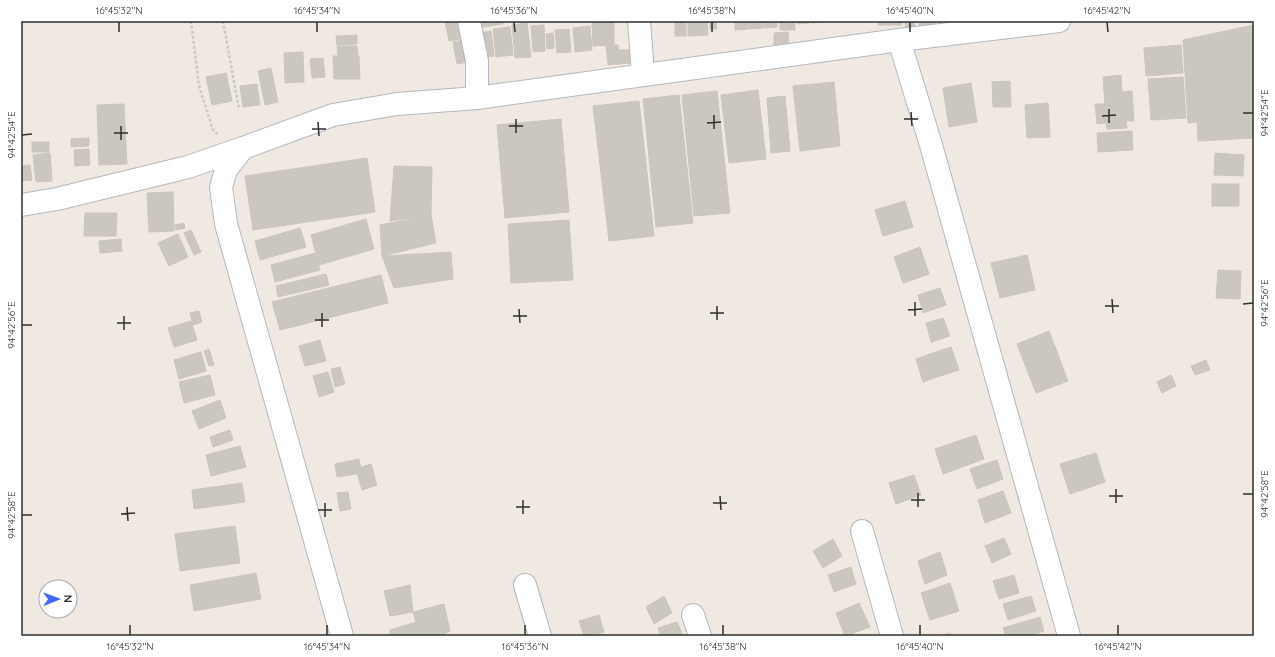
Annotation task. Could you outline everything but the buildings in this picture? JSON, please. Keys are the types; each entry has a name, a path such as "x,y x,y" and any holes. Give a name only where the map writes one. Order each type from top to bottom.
{"street":[{"path":"469,21 477,61 477,98"},
{"path":"639,21 643,74"},
{"path":"21,205 57,199 188,167 333,115 397,104 477,98 899,40 972,26 1059,21"},
{"path":"899,40 934,153 1069,636"},
{"path":"243,148 226,170 220,187 226,224 342,636"},
{"path":"862,531 892,636"},
{"path":"525,586 540,636"},
{"path":"693,615 700,636"}],"path":[{"path":"191,21 199,86 214,130 226,145 230,147 243,148"},
{"path":"223,21 239,109"}]}
